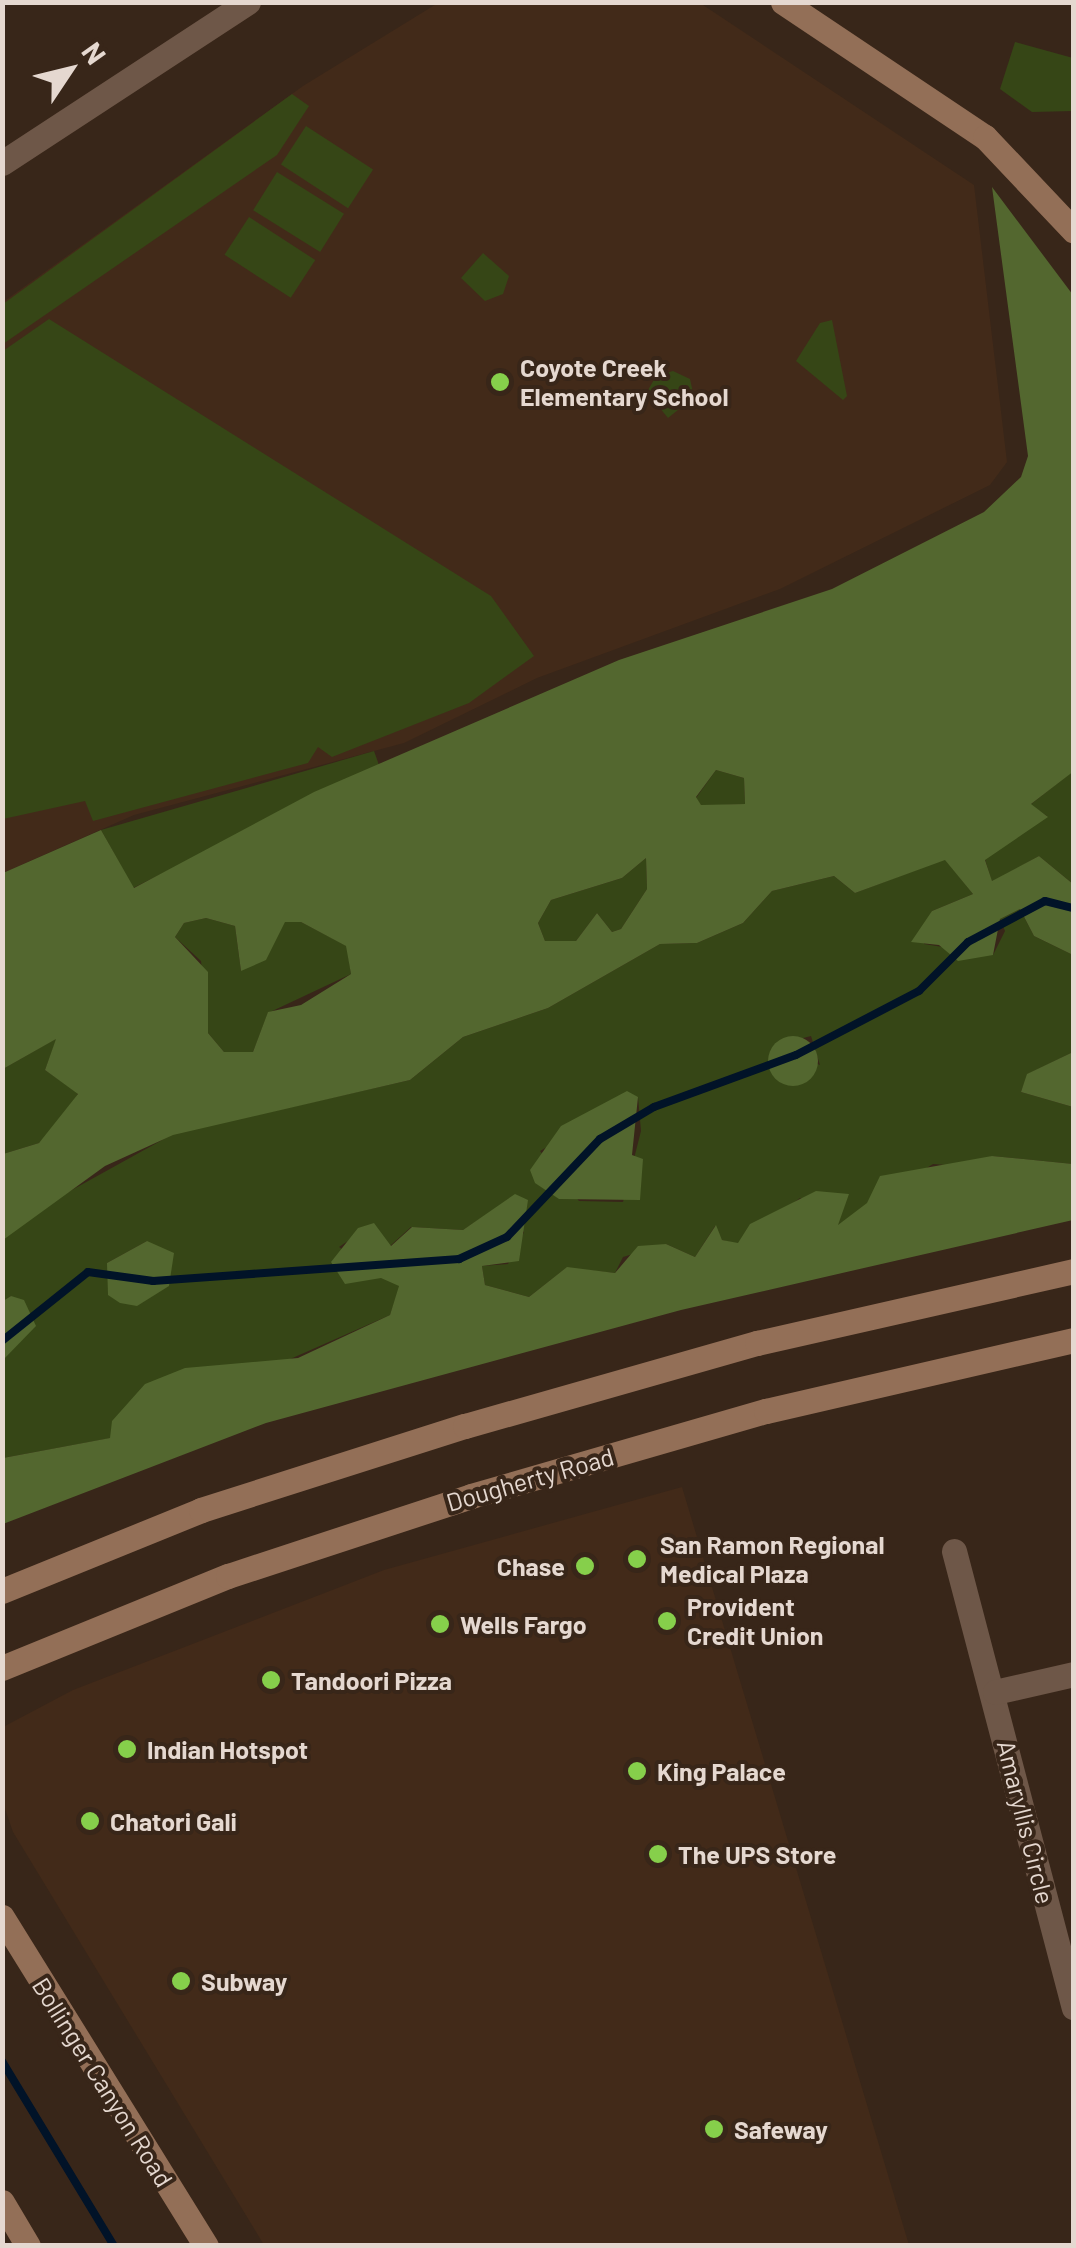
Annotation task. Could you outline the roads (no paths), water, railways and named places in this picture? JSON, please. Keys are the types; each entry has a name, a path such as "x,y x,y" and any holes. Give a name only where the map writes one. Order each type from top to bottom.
{"main road":[{"path":"783,2 985,137 1074,230"},
{"path":"2,1591 201,1510 465,1426 758,1343 1074,1271"},
{"name":"Dougherty Road","path":"2,1668 228,1576 471,1496 766,1411 1074,1340"},
{"name":"Bollinger Canyon Road","path":"2,1917 206,2246"},
{"path":"2,2202 28,2246"}],"street":[{"path":"2,163 248,2"},
{"name":"Amaryllis Circle","path":"954,1551 995,1692 1074,2008"},
{"path":"995,1692 1074,1674"}],"waterway":[{"path":"2,1341 88,1272 153,1281 459,1259 507,1237 600,1139 654,1107 796,1055 919,991 968,942 1045,901 1074,908"},
{"path":"2,2061 114,2246"}],"place":[{"name":"Coyote Creek Elementary School","path":"500,382"},
{"name":"San Ramon Regional Medical Plaza","path":"637,1559"},
{"name":"Chase","path":"585,1566"},
{"name":"Provident Credit Union","path":"667,1621"},
{"name":"Wells Fargo","path":"440,1624"},
{"name":"Tandoori Pizza","path":"271,1680"},
{"name":"Indian Hotspot","path":"127,1749"},
{"name":"King Palace","path":"637,1771"},
{"name":"Chatori Gali","path":"90,1821"},
{"name":"The UPS Store","path":"658,1854"},
{"name":"Subway","path":"181,1981"},
{"name":"Safeway","path":"714,2129"}]}
